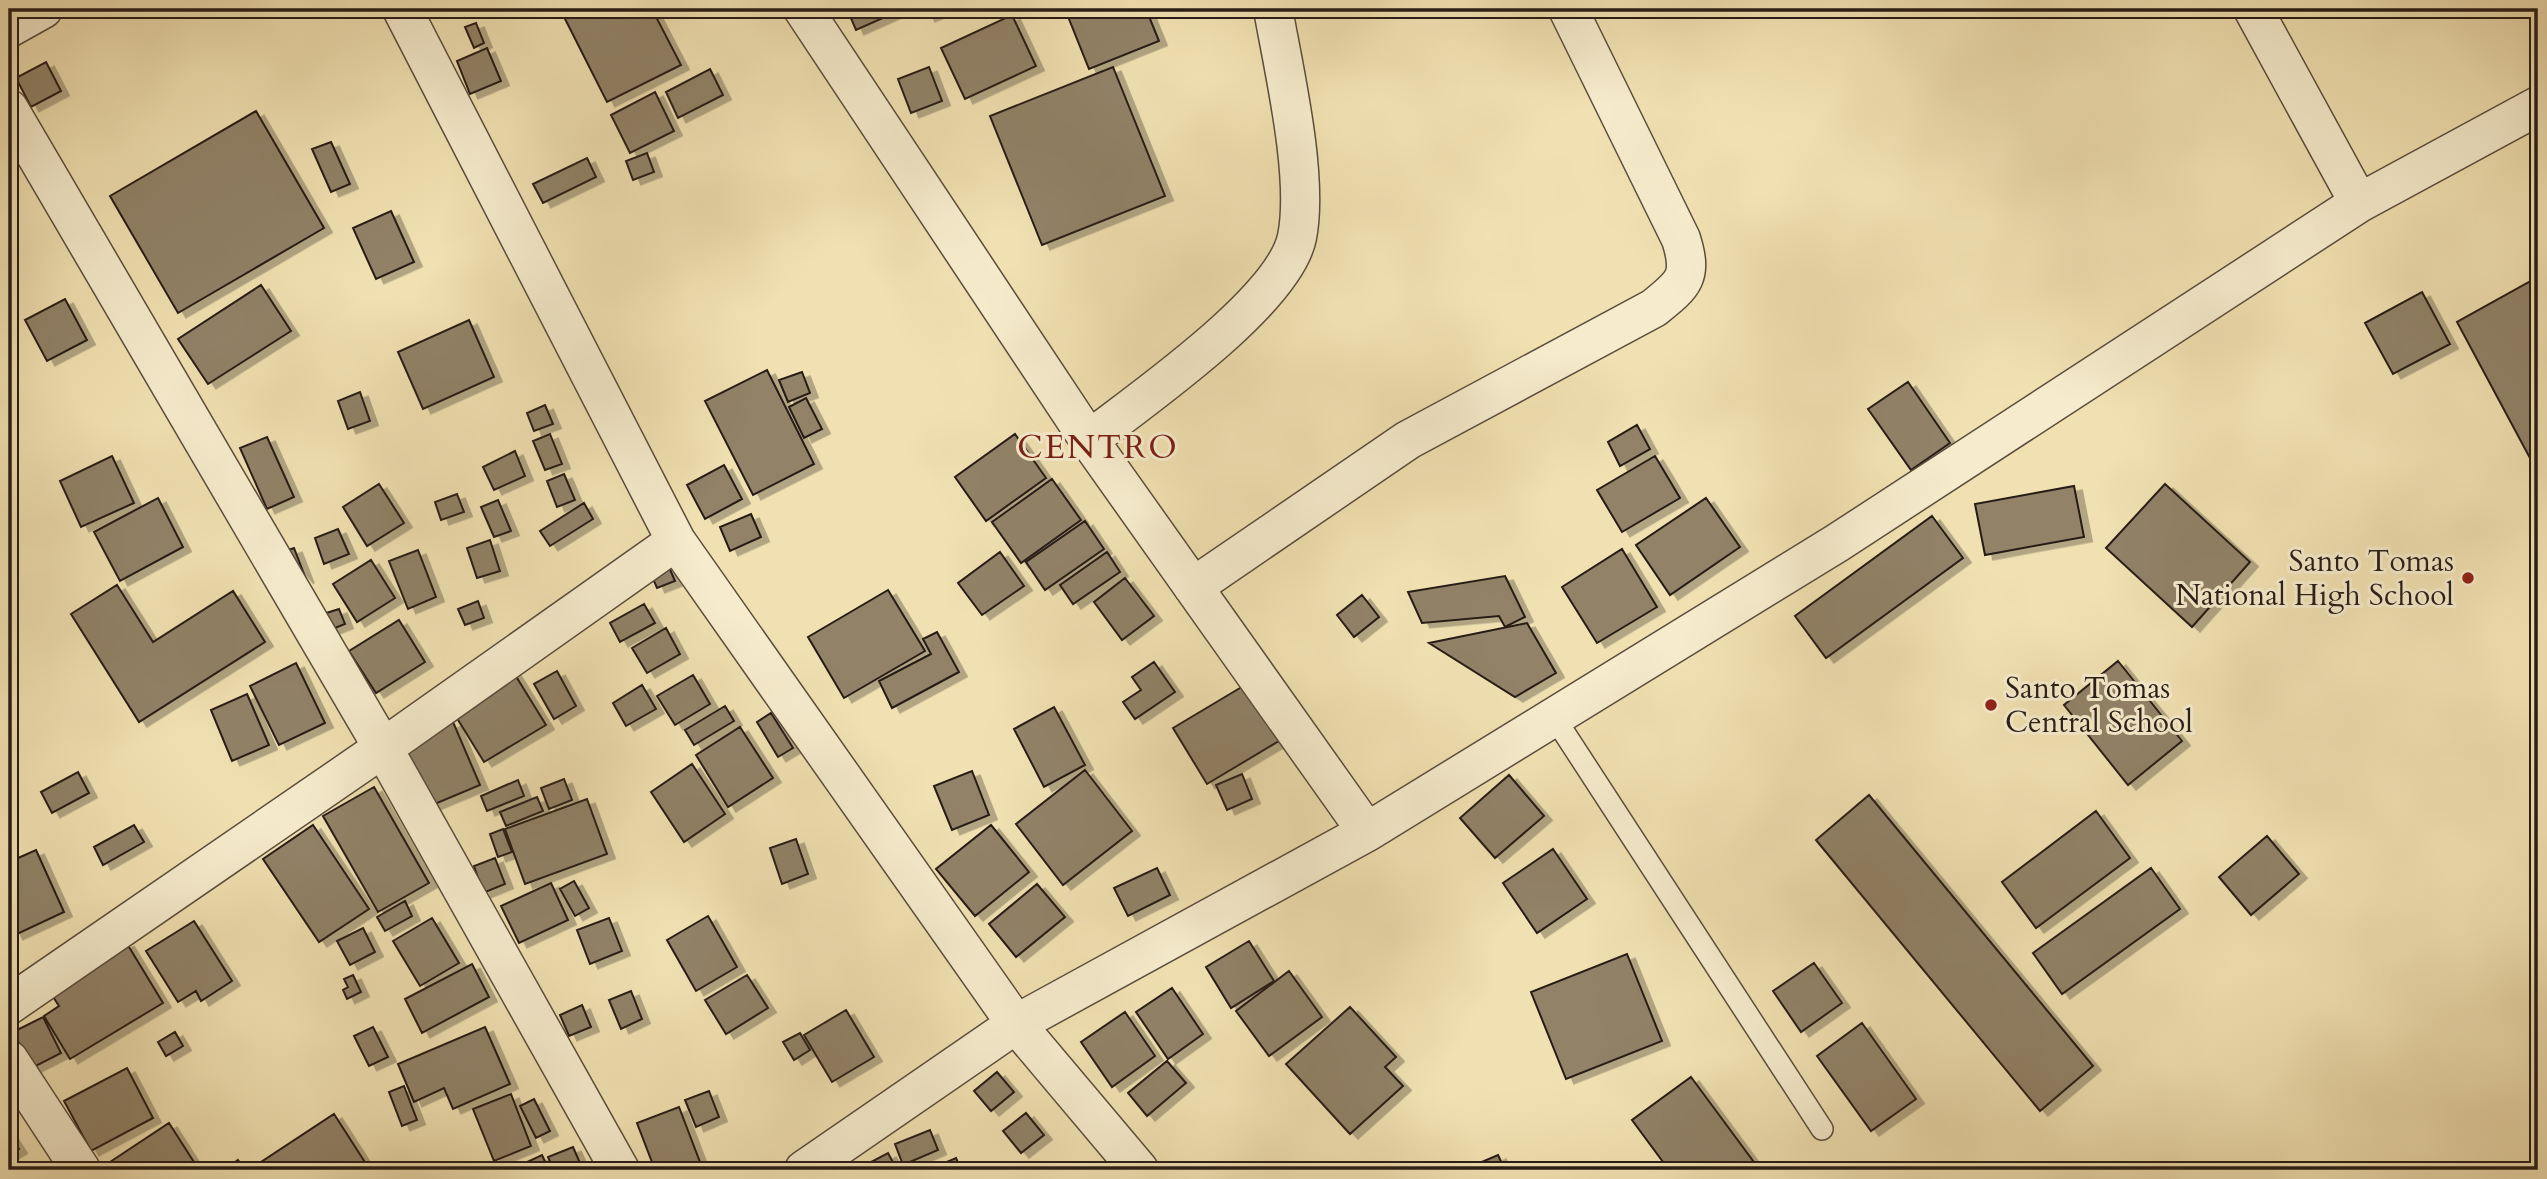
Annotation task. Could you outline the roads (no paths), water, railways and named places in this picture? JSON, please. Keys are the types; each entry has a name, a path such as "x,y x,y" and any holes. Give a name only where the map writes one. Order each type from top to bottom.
{"street":[{"path":"9,28 43,9"},
{"path":"402,9 676,541 1016,1024 1139,1170"},
{"path":"803,9 1089,440 1367,832"},
{"path":"1089,440 1227,332 1277,276 1296,239 1301,196 1273,9"},
{"path":"1193,587 1408,440 1654,308 1675,291 1688,273 1688,261 1681,239 1568,9"},
{"path":"2253,9 2359,204"},
{"path":"804,1170 1016,1024 1367,832 1837,543 2359,204 2538,106"},
{"path":"9,109 383,748 620,1170"},
{"path":"9,1005 383,748 676,541"},
{"path":"9,1059 81,1170"}],"lane":[{"path":"1554,718 1822,1129"}],"place":[{"name":"Santo Tomas National High School","path":"2468,578"},
{"name":"Santo Tomas Central School","path":"1991,705"}],"district":[{"name":"CENTRO","path":"1098,446"}]}
